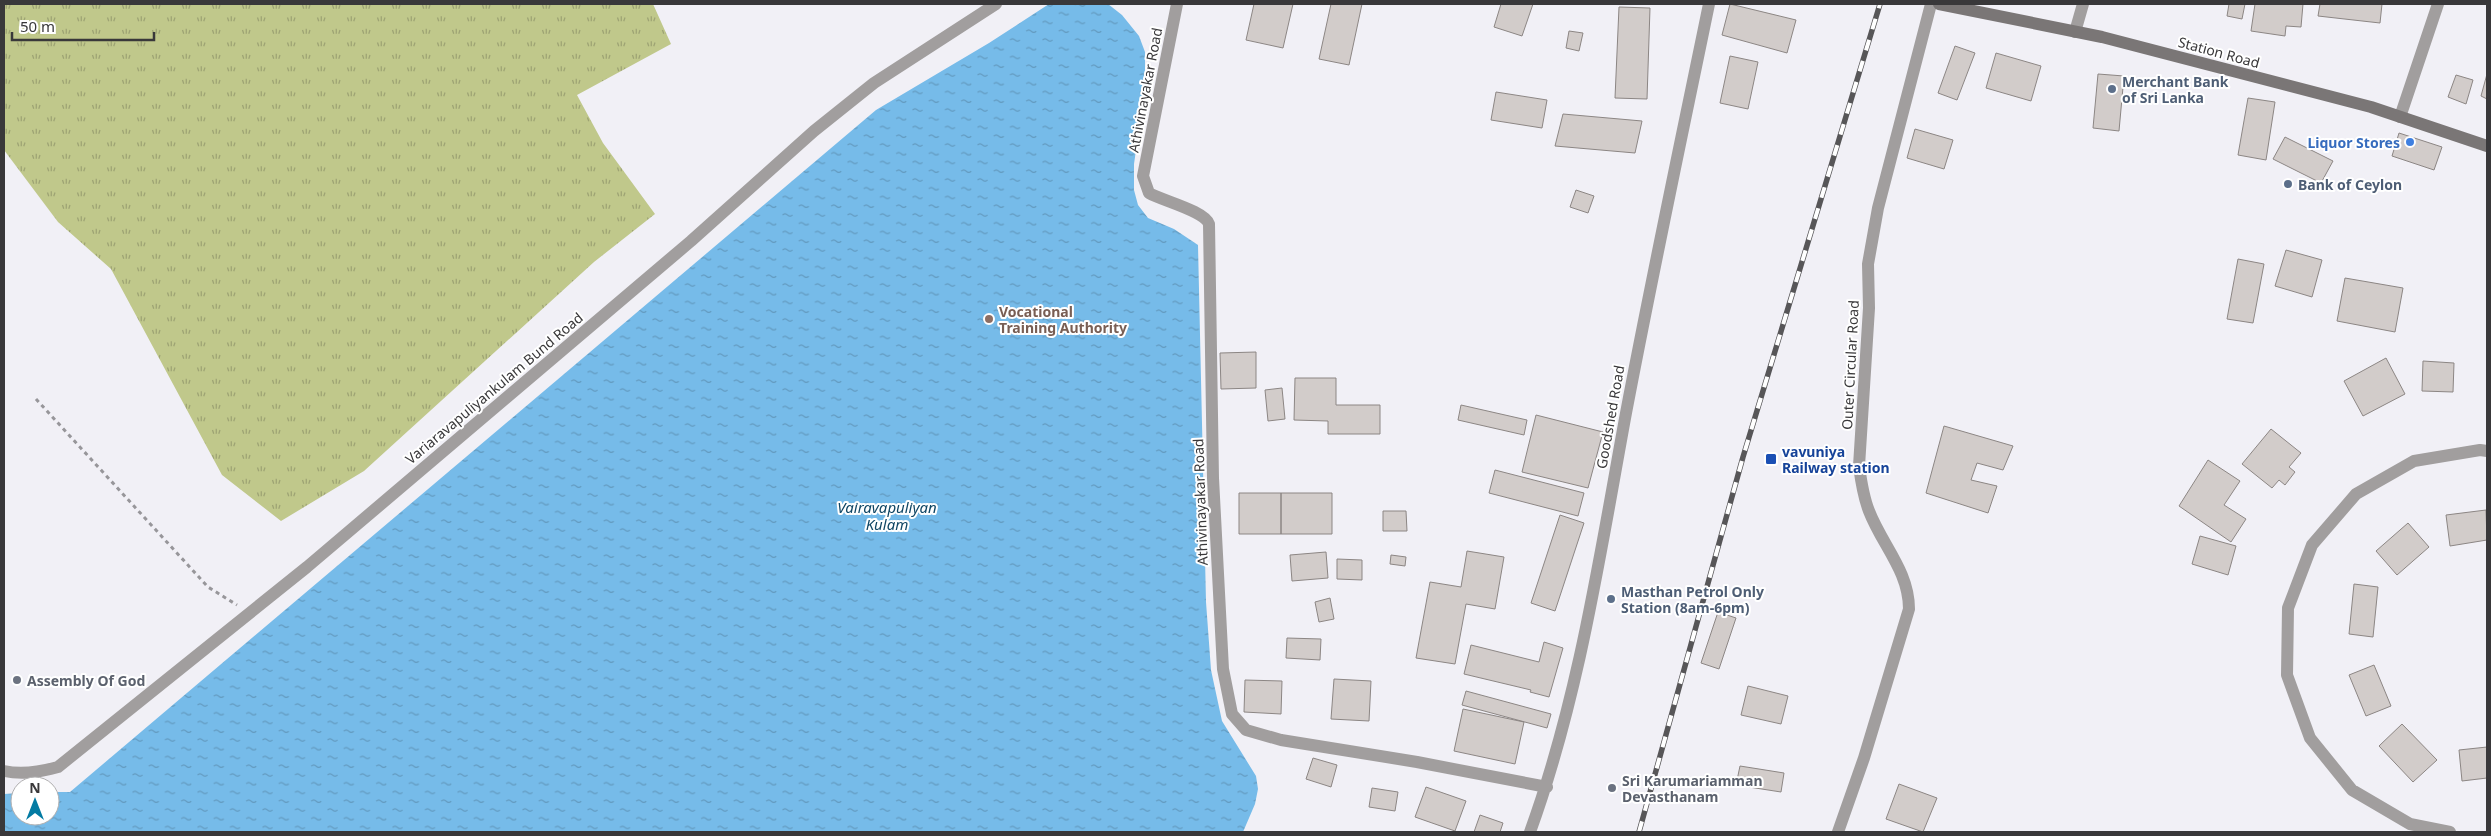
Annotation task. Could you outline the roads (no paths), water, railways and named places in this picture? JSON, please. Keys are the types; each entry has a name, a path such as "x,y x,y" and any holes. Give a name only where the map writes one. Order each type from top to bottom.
{"main road":[{"name":"Station Road","path":"1939,4 2112,39 2371,107 2487,146"}],"street":[{"name":"Variaravapuliyankulam Bund Road","path":"4,771 15,773 39,772 58,767 249,614 691,241 814,131 874,83 996,4"},
{"name":"Athivinayakar Road","path":"1177,4 1143,176 1149,193 1204,216 1209,224 1213,478 1223,668 1232,714 1246,730 1281,740 1417,762 1547,787"},
{"name":"Goodshed Road","path":"1530,832 1547,787 1585,636 1641,335 1709,4"},
{"name":"Outer Circular Road","path":"1838,832 1864,758 1910,609 1909,593 1905,580 1869,512 1862,490 1859,466 1868,317 1868,264 1878,208 1931,4"},
{"path":"2075,32 2083,4"},
{"path":"2400,117 2438,4"},
{"path":"2450,832 2409,828 2352,790 2310,738 2287,675 2288,608 2312,545 2356,494 2414,461 2480,450 2487,451"}],"water":[{"name":"Vairavapuliyan Kulam","path":"1049,4 1108,4 1122,15 1139,36 1145,52 1145,87 1134,164 1134,190 1138,205 1148,218 1174,229 1198,245 1206,602 1211,670 1222,721 1256,776 1258,789 1255,804 1243,832 4,832 4,794 10,794 10,826 60,826 60,792 70,792 876,110 989,43"}],"railway":[{"path":"1639,832 1743,457 1880,4"}],"place":[{"name":"Merchant Bank of Sri Lanka","path":"2112,89"},
{"name":"Liquor Stores","path":"2410,142"},
{"name":"Bank of Ceylon","path":"2288,184"},
{"name":"Vocational Training Authority","path":"989,319"},
{"name":"vavuniya Railway station","path":"1771,459"},
{"name":"Masthan Petrol Only Station (8am-6pm)","path":"1611,599"},
{"name":"Assembly Of God","path":"17,680"},
{"name":"Sri Karumariamman Devasthanam","path":"1612,788"}]}
